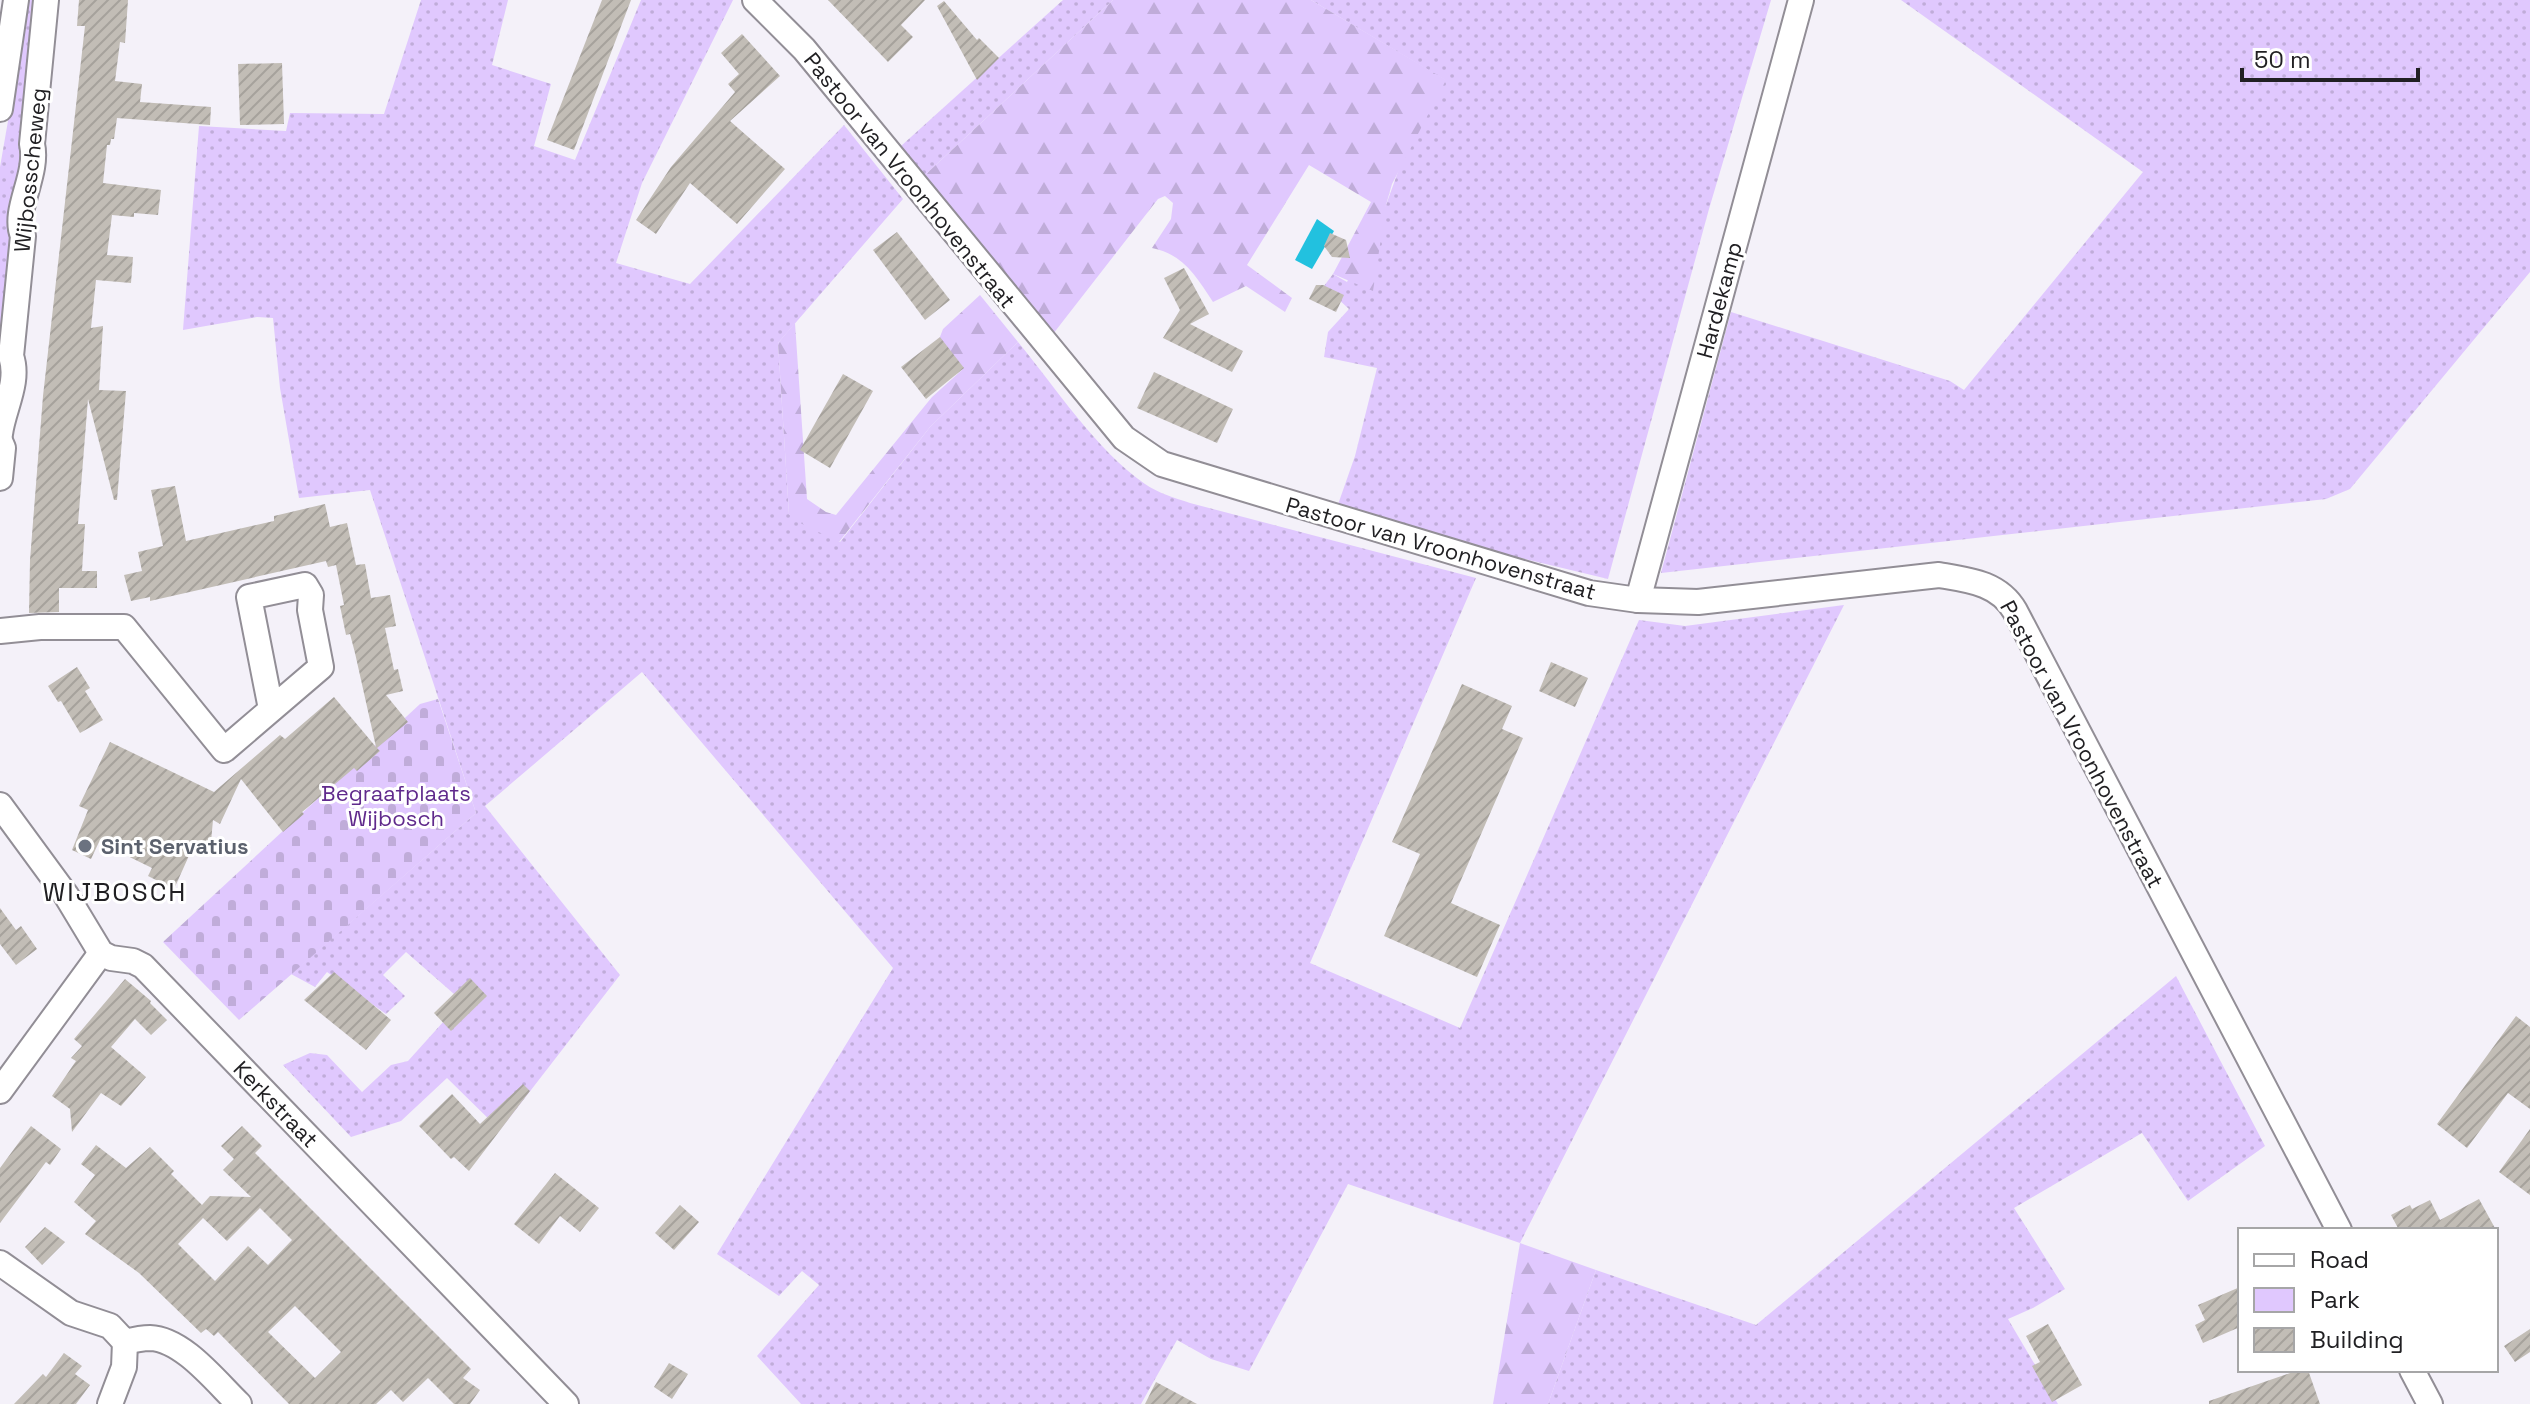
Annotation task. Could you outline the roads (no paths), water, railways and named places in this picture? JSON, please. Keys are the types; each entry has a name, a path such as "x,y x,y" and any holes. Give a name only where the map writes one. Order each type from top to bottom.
{"street":[{"name":"Wijbosscheweg","path":"0,109 16,0"},
{"name":"Wijbosscheweg","path":"0,434 13,381 11,356 23,236 20,229 33,168 32,144 46,0"},
{"name":"Pastoor van Vroonhovenstraat","path":"755,0 804,49 1114,427 1143,453 1162,464 1589,593 1638,600 1698,602 1939,575 1974,580 2000,592 2015,611 2338,1228"},
{"name":"Hardekamp","path":"1638,600 1801,0"},
{"path":"0,441 3,448 0,478"},
{"path":"0,631 40,627 124,627 224,750 321,667 310,610 311,595 305,585 249,597 271,709"},
{"path":"0,805 66,895 101,953 0,1091"},
{"name":"Kerkstraat","path":"101,953 143,966 566,1404"},
{"path":"0,1263 71,1313 110,1326 125,1342 124,1367 110,1404"},
{"path":"125,1342 148,1338 164,1340 180,1348 239,1404"},
{"path":"2413,1372 2430,1404"}],"water":[{"path":"1317,219 1334,231 1312,269 1295,260"}],"place":[{"name":"Sint Servatius","path":"85,846"}],"district":[{"name":"WIJBOSCH","path":"115,892"}],"park label":[{"name":"Begraafplaats Wijbosch","path":"396,806"}]}
